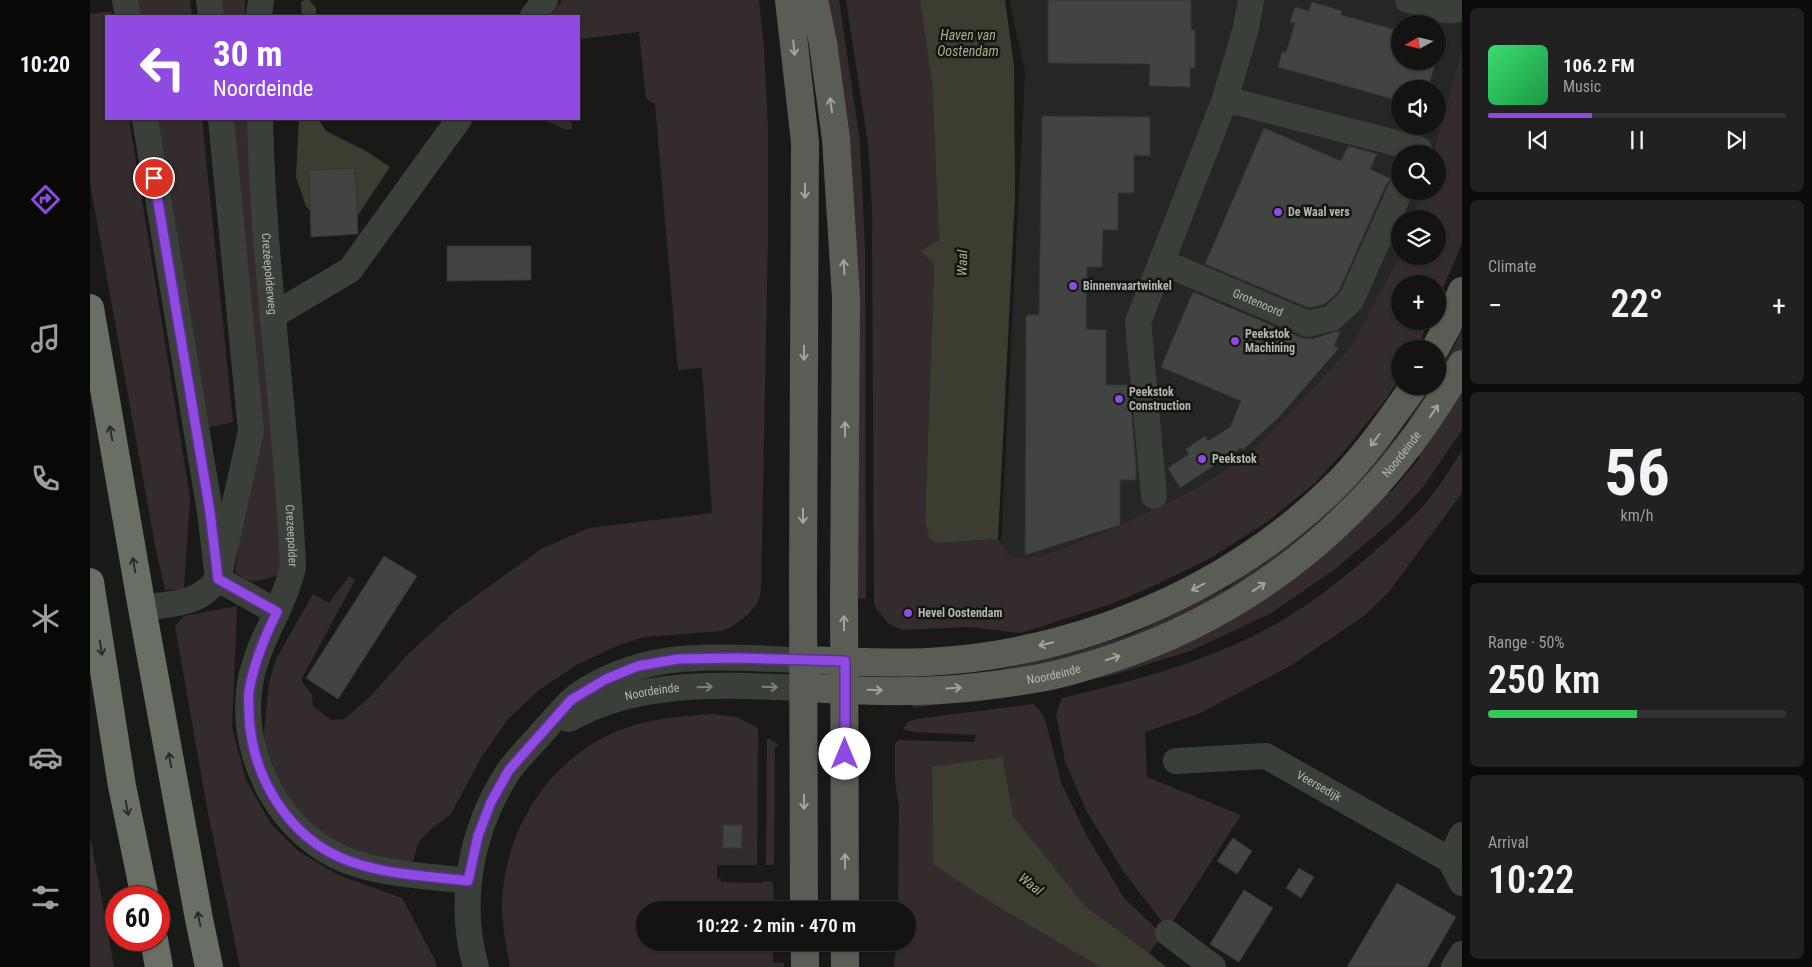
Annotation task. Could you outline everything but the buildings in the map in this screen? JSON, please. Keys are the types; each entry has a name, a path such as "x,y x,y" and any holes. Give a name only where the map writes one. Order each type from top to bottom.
{"highway":[{"path":"90,308 142,608 209,967"},
{"path":"90,582 93,616 122,786 143,886"},
{"path":"156,951 159,967"}],"main road":[{"path":"789,0 805,142 804,901"},
{"path":"814,0 823,44 836,139 846,288 845,901"},
{"path":"1440,340 1462,291"},
{"name":"Noordeinde","path":"803,688 906,691 1035,679 1086,667 1138,650 1194,625 1239,600 1273,578 1356,508 1418,435 1462,364"},
{"name":"Noordeinde","path":"803,660 928,662 1019,650 1128,620 1194,589 1237,564 1288,527 1330,491 1373,443 1408,395"},
{"path":"805,951 805,967"},
{"path":"845,951 845,967"}],"street":[{"path":"125,0 128,15"},
{"path":"209,0 210,15"},
{"path":"259,15 261,0"},
{"path":"534,15 544,0"},
{"path":"1154,496 1138,322 1225,99 1246,28 1251,0"},
{"path":"1408,0 1448,11 1456,11 1462,8"},
{"path":"1225,99 1403,145"},
{"path":"145,120 210,512 218,579"},
{"path":"142,608 190,601 209,590 218,579 251,432 220,120"},
{"name":"Crezéepolderweg","path":"260,120 265,237 284,429"},
{"path":"272,316 350,270 458,120"},
{"name":"Grotenoord","path":"1162,262 1308,324 1332,318 1351,300 1396,200"},
{"name":"Crezeepolder","path":"284,429 293,567 289,586 262,643 249,692 250,730 256,762 272,797 294,825 321,847 347,860 376,870 468,881"},
{"path":"218,579 277,612"},
{"name":"Noordeinde","path":"476,967 467,919 468,881 478,836 491,802 509,770 571,700 606,679 638,666 678,659 803,660"},
{"name":"Noordeinde","path":"538,737 588,708 622,697 673,688 737,686 803,688"},
{"name":"Veersedijk","path":"1176,761 1266,756 1450,860"},
{"path":"1462,835 1450,860 1462,883"},
{"path":"1168,933 1213,967"},
{"path":"1454,967 1462,954"}],"shaded area":[{"path":"131,0 190,0 192,15 134,15"},
{"path":"218,0 245,0 245,15 220,15"},
{"path":"562,0 759,0 764,49 768,128 768,236 761,589 753,609 745,617 722,631 644,637 619,645 578,664 539,690 508,719 481,758 451,814 431,829 418,843 412,866 364,855 323,836 293,812 262,751 269,682 276,659 313,594 329,603 349,576 355,580 301,680 312,695 313,706 331,720 344,719 371,696 407,655 455,611 541,549 589,528 712,513 702,368 678,370 655,104 646,99 639,32 580,39 580,15 551,15"},
{"path":"824,0 839,0 860,142 865,247 866,599 856,598"},
{"path":"846,0 920,0 932,84 939,240 920,251 934,262 925,522 937,543 998,539 1011,559 1043,556 1106,532 1189,493 1243,459 1295,408 1351,347 1395,265 1446,265 1446,210 1415,210 1418,200 1446,200 1446,145 1436,145 1438,135 1446,135 1446,107 1462,50 1462,243 1446,281 1446,275 1391,275 1391,330 1424,330 1421,340 1391,340 1391,391 1386,399 1346,449 1315,483 1267,522 1209,559 1149,588 1111,604 1021,633 968,627 902,630 889,624 877,610 874,603 872,207 868,143"},
{"path":"1009,0 1462,0 1462,75 1446,126 1446,80 1391,80 1391,135 1443,135 1440,145 1391,145 1391,200 1421,200 1417,210 1391,210 1391,265 1397,265 1394,275 1391,275 1391,284 1382,311 1292,416 1200,498 1041,560 1000,564 1025,72"},
{"path":"112,11 113,15 105,15 105,120 129,120 190,498 184,589 165,590 155,545 90,183 90,14"},
{"path":"151,120 202,120 233,422 203,429"},
{"path":"230,120 249,120 284,549 280,574 256,581 244,579 235,570 243,518"},
{"path":"544,120 571,120 572,129 566,130"},
{"path":"1462,329 1462,355 1446,378 1446,360"},
{"path":"1462,372 1462,430 1423,487 1393,520 1334,570 1271,613 1193,650 1113,675 1039,691 913,708 912,699 1113,665 1393,490 1419,459 1423,437"},
{"path":"1424,395 1434,395 1368,489 1235,596 1077,664 958,676 1001,669 1075,652 1134,633 1227,588 1309,529 1356,484 1405,426"},
{"path":"1462,451 1462,493 1388,593 1364,616 1290,666 1198,714 1145,732 1147,777 1241,815 1168,929 1123,871 1087,812 1065,761 1056,714 1062,698 1137,679 1186,664 1234,645 1287,617 1343,578 1412,518 1435,491"},
{"path":"237,606 232,728 246,780 271,824 298,851 338,875 402,898 437,967 240,967 207,808 175,626 184,616"},
{"path":"1033,704 1039,709 1045,719 1062,785 1088,838 1124,898 1163,935 1149,953 1084,905 1012,816 1004,758 1000,908 1100,967 894,967 895,951 916,951 916,901 898,901 899,807 895,781 895,744 899,740 974,742 976,735 913,732 903,729 908,722 916,719"},
{"path":"713,714 737,717 758,728 757,865 717,865 717,879 721,879 721,882 773,882 774,901 636,901 636,951 773,951 773,962 784,963 784,967 510,967 502,914 504,878 511,850 521,824 536,799 553,777 573,757 597,741 634,725 679,717"},
{"path":"767,739 780,746 775,747 774,865 766,865"},
{"path":"90,835 105,918 105,951 111,951 114,967 90,967"}],"water":[{"path":"309,0 316,8 316,15 302,15 301,2"},
{"name":"Haven van Oostendam","path":"920,0 1005,0 1014,66 1015,198 998,539 937,543 930,539 925,522 934,263 920,251 939,240 932,84"},
{"path":"299,120 319,120 326,131 366,151 390,167 356,218 321,224 306,206 296,177"},
{"name":"Waal","path":"1003,757 1013,816 1084,905 1166,967 1100,967 1000,908 933,864 932,767"}],"place":[{"name":"De Waal vers","path":"1278,212"},
{"name":"Binnenvaartwinkel","path":"1073,286"},
{"name":"Peekstok Machining","path":"1235,341"},
{"name":"Peekstok Construction","path":"1119,399"},
{"name":"Peekstok","path":"1202,459"},
{"name":"Hevel Oostendam","path":"908,613"}],"route":[{"path":"154,178 210,512 218,579 277,612 262,643 254,667 249,692 250,730 256,762 272,797 294,825 321,847 347,860 376,870 468,881 478,836 491,802 509,770 571,700 606,679 638,666 678,659 737,658 845,661 845,754"}]}
